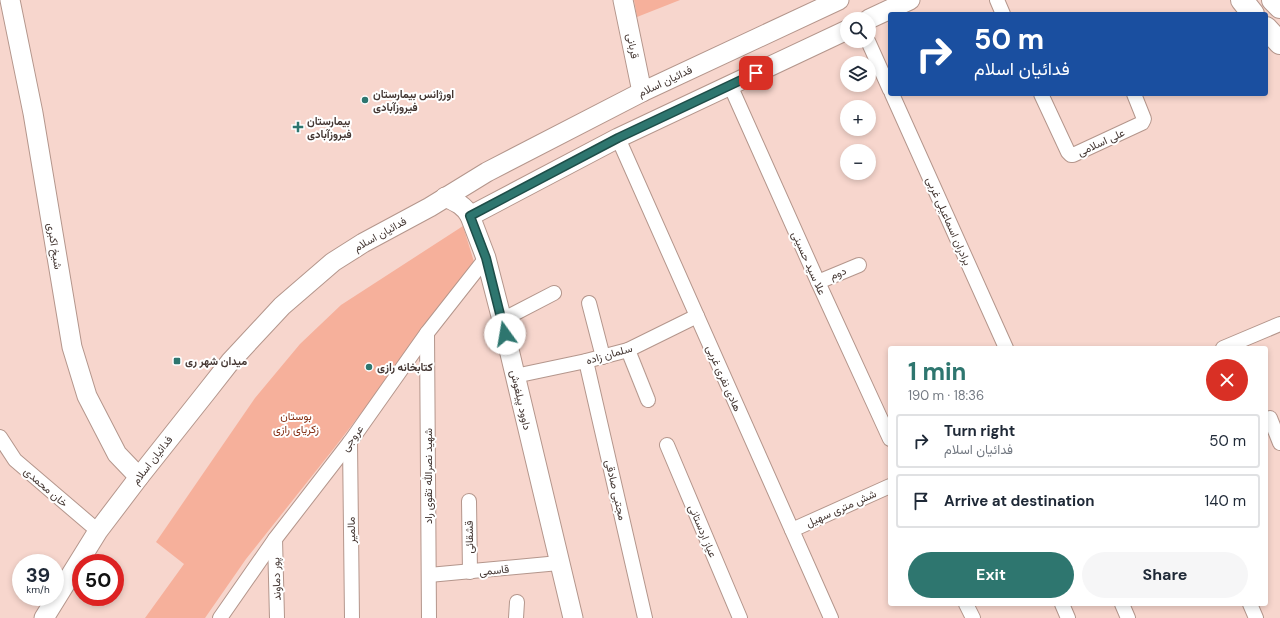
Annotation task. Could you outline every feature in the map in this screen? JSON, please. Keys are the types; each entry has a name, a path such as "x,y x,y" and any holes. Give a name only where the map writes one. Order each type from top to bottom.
{"main road":[{"name":"شیخ اکبری","path":"10,0 33,114 72,347 87,396 117,454 139,476"},
{"name":"قربانی","path":"623,0 642,92"},
{"name":"فدائیان اسلام","path":"44,618 98,531 139,476 230,362 282,306 333,262 363,243 423,211 487,172 642,92 839,0"},
{"path":"876,17 910,0"},
{"path":"1242,0 1251,12"},
{"path":"1273,0 1280,7"},
{"path":"1268,30 1280,43"},
{"path":"470,216 618,138 840,33"},
{"path":"487,172 485,182 487,190 492,195 504,198"},
{"name":"داوود پیلغوش","path":"445,197 462,205 470,216 486,258 573,618"}],"street":[{"path":"997,0 1002,12"},
{"path":"871,48 888,86"},
{"name":"علا سید حسینی","path":"730,85 888,435"},
{"name":"برادران اسماعیلی غربی","path":"893,96 1005,346"},
{"name":"علی اسلامی","path":"1042,96 1068,152 1071,155 1142,123 1144,119 1135,96"},
{"name":"هادی نفری غربی","path":"618,138 831,618"},
{"name":"عروجی","path":"220,618 275,539 350,442 427,333 486,258"},
{"name":"دوم","path":"818,282 859,265"},
{"path":"502,320 554,293"},
{"path":"589,303 603,356"},
{"name":"سلمان زاده","path":"515,376 586,361 628,350 697,316"},
{"path":"1228,346 1280,324"},
{"name":"شهید نصرالله تقوی راد","path":"427,333 429,618"},
{"path":"628,350 648,400"},
{"name":"مجتبی صادقی","path":"586,361 646,618"},
{"path":"1272,417 1280,443"},
{"name":"خان محمدی","path":"0,437 15,460 98,531"},
{"name":"مالمیر","path":"350,442 352,618"},
{"name":"عیاز اردستانی","path":"667,444 740,618"},
{"name":"شش متری سهیل","path":"792,530 888,487"},
{"name":"قشقائی","path":"469,501 470,572"},
{"name":"پور دماوند","path":"275,539 277,618"},
{"name":"قاسمی","path":"429,575 559,563"},
{"path":"516,618 517,602"},
{"path":"967,606 973,618"},
{"path":"1063,606 1068,618"},
{"path":"1123,606 1128,618"},
{"path":"1251,606 1256,618"}],"green space":[{"path":"634,0 680,0 637,17"},
{"name":"بوستان زکریای رازی","path":"463,226 475,265 335,447 246,559 205,618 145,618 184,564 156,542 255,398 300,344 341,305"}],"place":[{"name":"اورژانس بیمارستان فیروزآبادی","path":"365,100"},
{"name":"بیمارستان فیروزآبادی","path":"298,127"},
{"name":"میدان شهر ری","path":"177,361"},
{"name":"کتابخانه رازی","path":"369,367"}],"route":[{"path":"505,334 486,258 470,216 618,138 756,73"}]}
